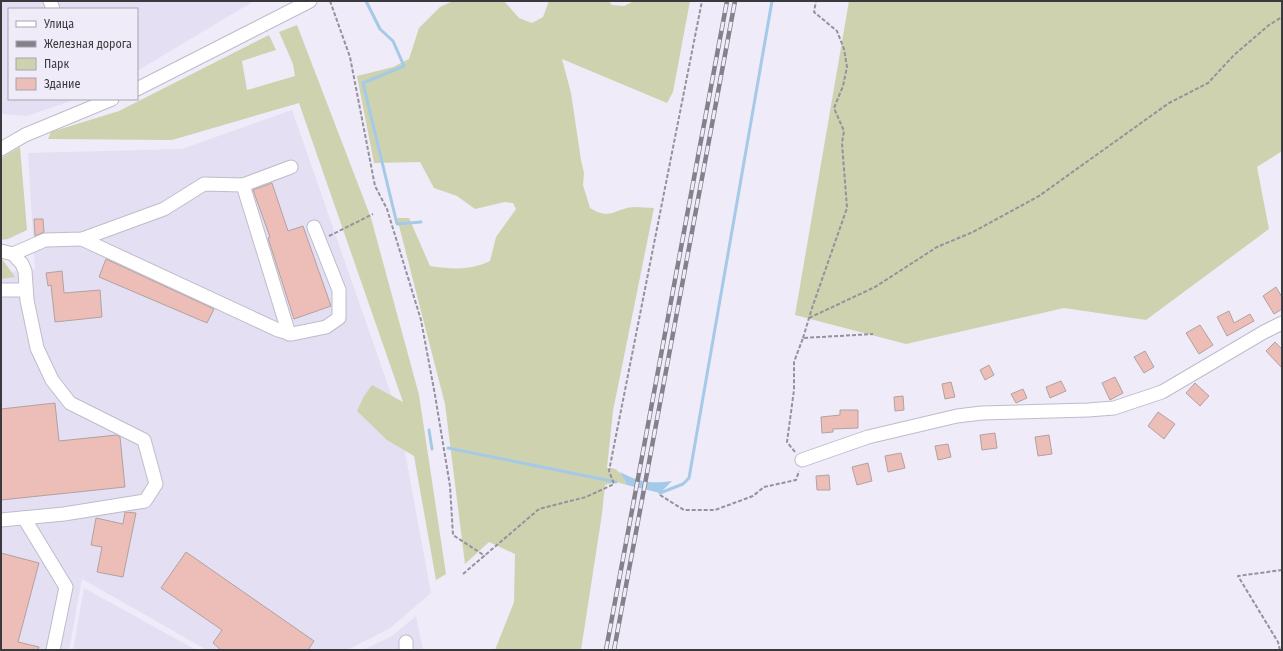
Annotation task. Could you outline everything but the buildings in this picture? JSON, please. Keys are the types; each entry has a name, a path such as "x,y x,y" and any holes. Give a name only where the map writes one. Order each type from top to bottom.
{"street":[{"path":"138,88 310,1"},
{"path":"1,149 24,135 110,100"},
{"path":"7,252 45,240 82,239 164,209 204,184 243,185 291,167"},
{"path":"243,185 289,334"},
{"path":"82,239 278,330 292,334 326,327 339,318 339,290 314,226"},
{"path":"1,520 64,514 145,501 156,484 144,440 70,403 52,380 37,348 26,290 25,271 22,264 7,252"},
{"path":"1,290 26,290"},
{"path":"802,460 868,437 957,416 982,413 1114,408 1162,392 1282,323"},
{"path":"24,518 66,587 53,650"}],"path":[{"path":"330,1 350,57 375,186 387,210 421,320 450,486 453,535 485,556"},
{"path":"463,574 539,509 586,497 614,484 609,470 702,1"},
{"path":"660,495 684,510 715,510 753,496 764,487 796,480 802,460 787,442 794,390 794,362 847,208 842,143 844,131 834,108 843,86 847,67 844,49 837,31 814,12 816,1"},
{"path":"809,318 875,287 938,247 973,232 1039,196 1169,103 1208,83 1234,55 1269,25 1282,17"},
{"path":"320,241 373,214"},
{"path":"803,338 873,334"},
{"path":"1280,650 1278,642 1238,576 1282,570"}],"shaded area":[{"path":"1,1 254,1 138,70 138,8 8,8 8,100 74,100 27,116 1,114"},
{"path":"292,110 398,414 431,593 389,629 347,650 207,650 82,579 69,650 1,650 1,273 35,269 28,153 182,149"},
{"path":"84,588 196,650 73,650"},
{"path":"416,616 423,650 363,650 392,636"}],"green space":[{"path":"453,1 504,1 519,18 532,23 543,17 549,1 609,1 612,5 624,6 634,1 690,1 673,92 667,103 562,59 571,93 584,173 583,185 590,208 597,212 608,214 634,207 654,208 613,411 607,468 617,470 622,475 627,485 616,482 605,485 602,514 581,650 495,650 514,602 515,554 489,542 465,564 445,404 397,218 409,218 430,266 468,268 490,261 496,237 516,209 513,203 505,202 475,209 457,196 434,188 420,162 374,163 357,76 393,67 409,59 419,28 440,7"},
{"path":"849,1 1282,1 1282,151 1257,167 1269,229 1146,320 1064,308 906,344 795,315"},
{"path":"297,25 371,218 419,395 446,574 436,580 414,456 387,440 357,411 364,396 372,385 403,402 299,103 172,140 48,139 51,132 119,111 269,35 276,50 242,61 247,90 295,76 293,64 279,32"},
{"path":"20,147 27,230 8,239 1,240 1,158"},
{"path":"2,259 15,277 1,279"}],"water":[{"path":"620,472 633,478 645,481 672,481 660,493 627,485"}],"waterway":[{"path":"366,1 380,29 393,41 404,66 363,83 397,224 421,222"},
{"path":"660,493 683,484 689,478 772,1"},
{"path":"429,430 432,449"},
{"path":"448,448 616,482"}],"railway":[{"path":"606,650 727,1"},
{"path":"614,650 735,1"}]}
